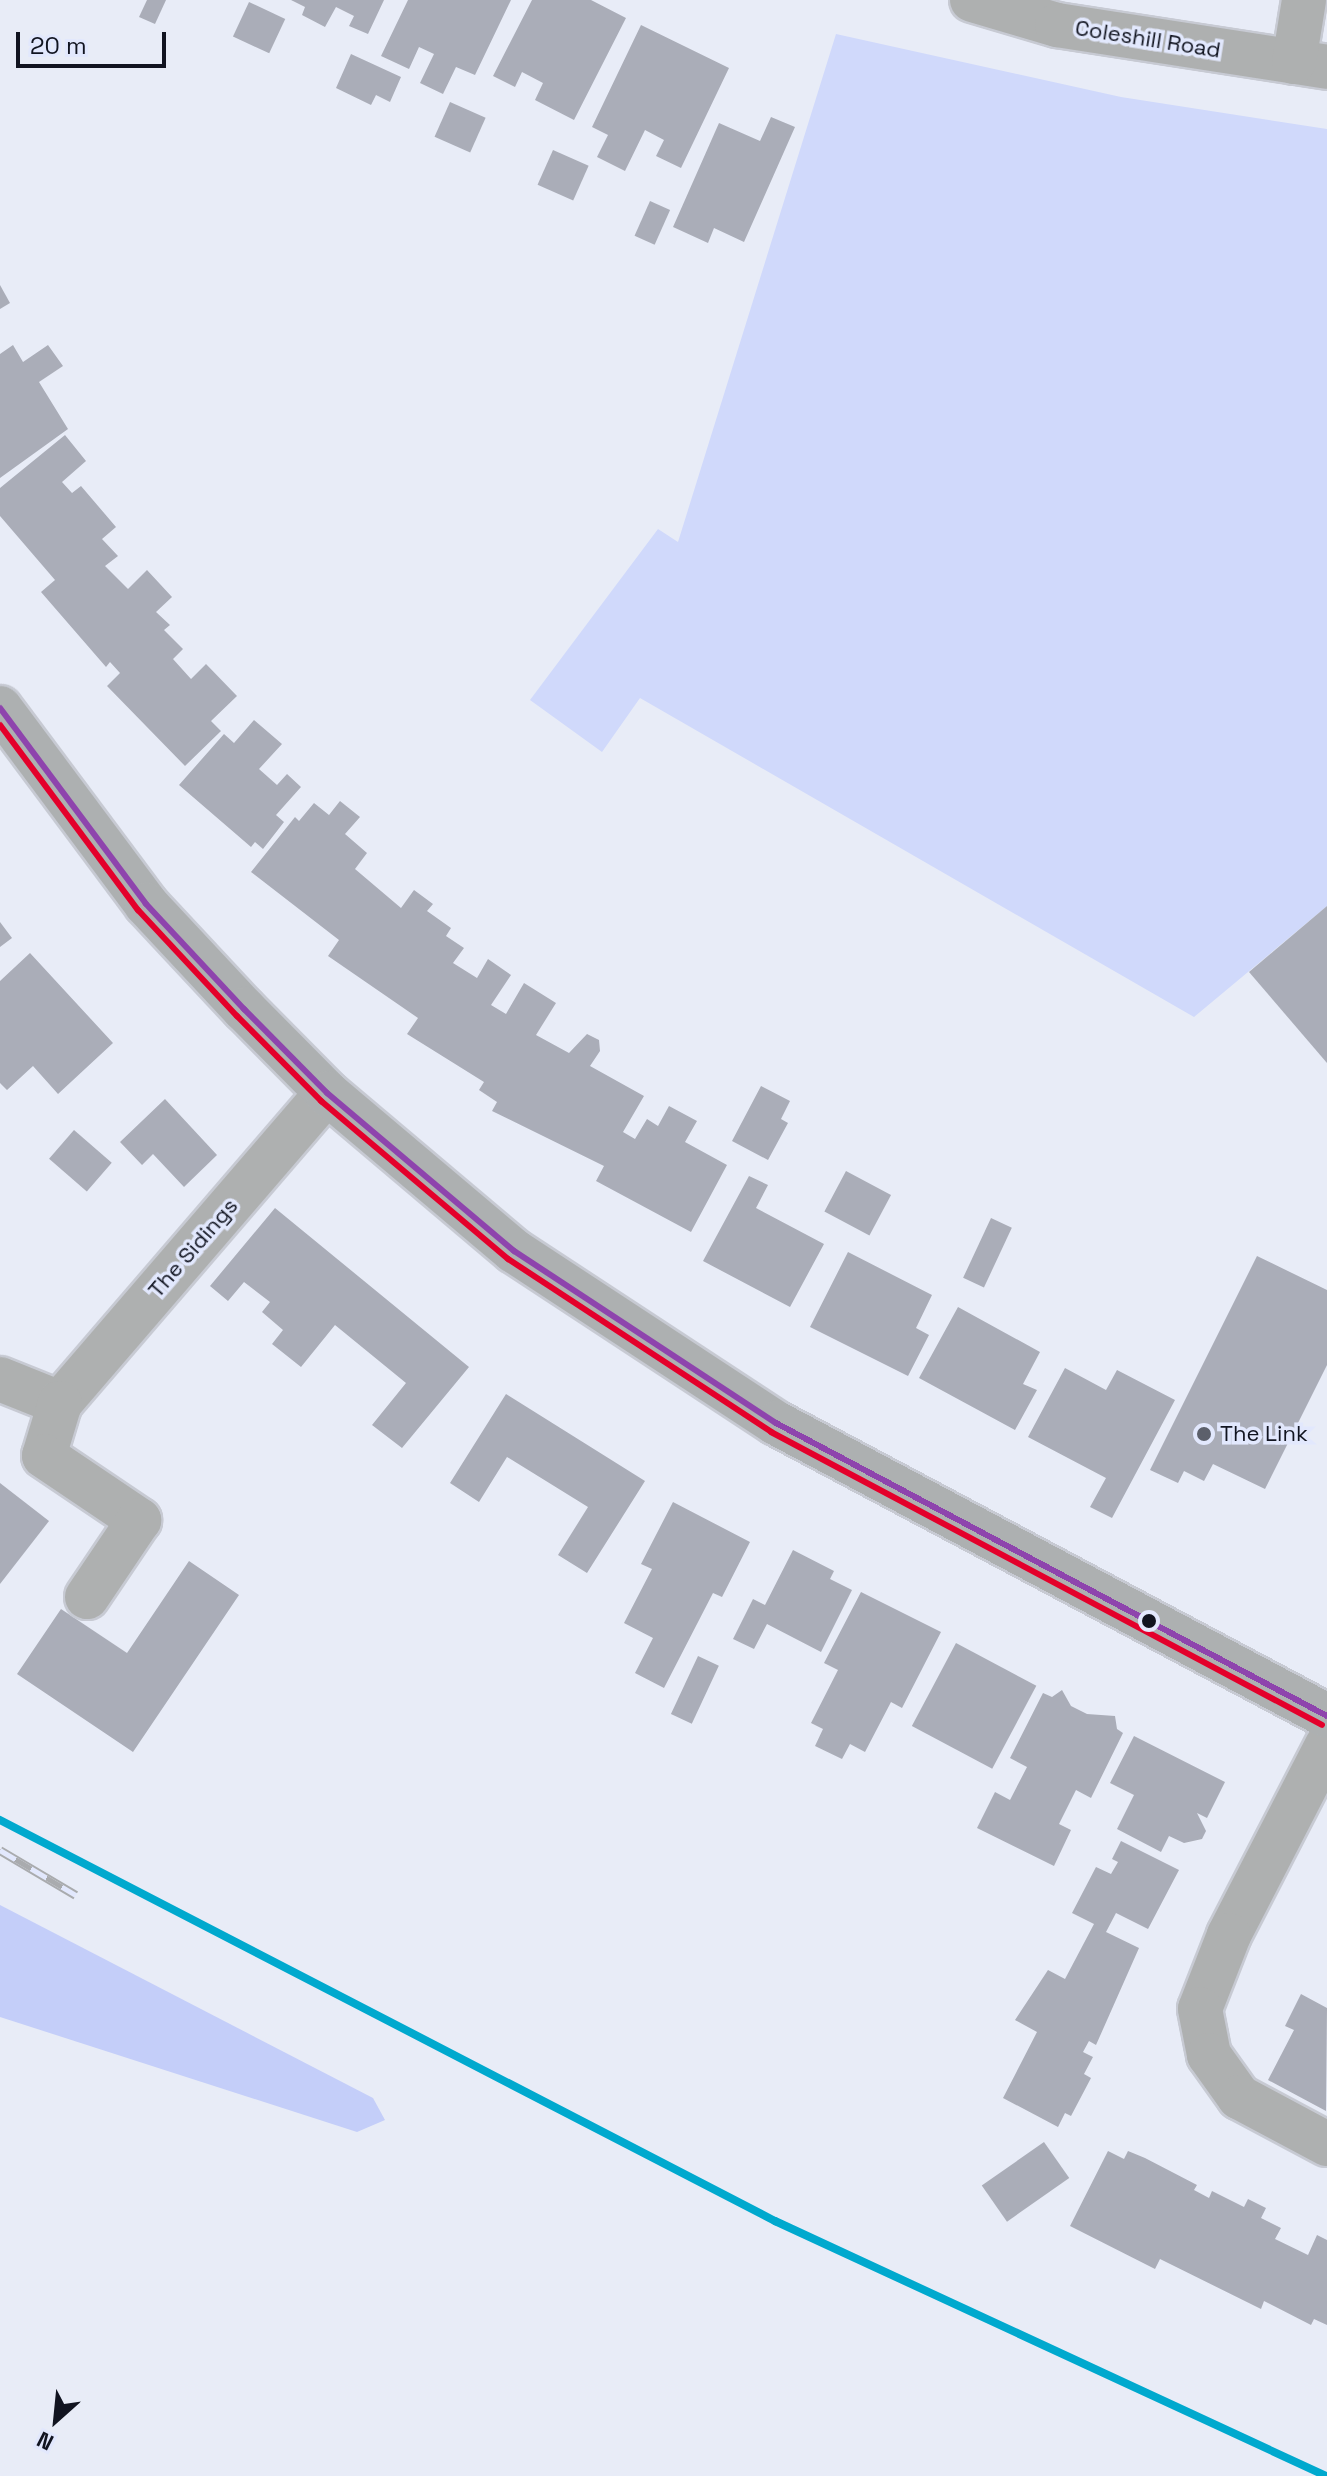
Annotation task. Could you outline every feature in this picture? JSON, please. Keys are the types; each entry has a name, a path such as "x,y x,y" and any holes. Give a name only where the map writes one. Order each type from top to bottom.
{"main road":[{"path":"0,708 146,904 327,1093 455,1206 643,1340 776,1423 1327,1716"}],"street":[{"name":"Coleshill Road","path":"972,0 1057,25 1311,65"},
{"path":"1304,0 1311,65"},
{"name":"The Sidings","path":"87,1597 139,1520 44,1456 60,1403 327,1093"},
{"path":"0,1379 60,1403"},
{"path":"1327,1745 1229,1935 1200,2009 1209,2055 1239,2097 1327,2144"}],"shaded area":[{"path":"836,34 1121,97 1327,129 1327,906 1194,1017 640,698 602,752 530,700 658,529 678,542"},
{"path":"0,1905 373,2098 385,2120 357,2132 0,2017"}],"building":[{"path":"147,0 166,0 155,24 139,17"},
{"path":"291,0 384,0 368,34 349,26 354,16 336,7 325,27 302,15 305,7"},
{"path":"408,0 511,0 475,75 456,67 443,94 420,83 434,54 419,47 409,69 381,56"},
{"path":"532,0 591,0 626,18 574,120 535,100 543,83 522,72 515,87 493,76"},
{"path":"249,2 285,19 269,53 233,36"},
{"path":"641,25 729,68 681,168 656,156 664,140 645,130 625,171 597,157 608,135 592,127"},
{"path":"351,54 401,77 390,102 376,95 371,105 336,88"},
{"path":"450,102 486,118 470,153 435,137"},
{"path":"771,117 795,127 744,242 714,228 708,243 673,227 719,123 760,141"},
{"path":"553,150 589,166 573,201 538,185"},
{"path":"650,201 670,210 655,245 635,236"},
{"path":"0,285 10,303 0,309"},
{"path":"13,345 23,362 48,345 63,366 39,382 68,429 0,478 0,354"},
{"path":"65,435 86,461 62,482 72,493 81,486 116,527 102,539 118,556 105,566 128,589 147,570 172,597 156,612 170,625 164,630 183,649 173,659 191,679 206,664 237,696 211,721 221,731 185,766 107,686 120,673 110,662 106,667 41,592 55,580 0,516 0,488"},
{"path":"254,720 282,744 259,769 277,785 287,774 301,787 276,815 284,822 263,849 255,842 251,847 179,785 224,734 234,743"},
{"path":"340,801 360,817 345,834 367,853 355,869 401,908 414,890 433,904 427,911 451,928 446,936 464,948 453,963 477,978 488,959 511,975 491,1005 506,1014 524,983 556,1003 536,1035 569,1053 587,1034 599,1040 600,1051 590,1066 644,1096 623,1132 635,1139 647,1119 658,1126 669,1106 697,1121 685,1142 727,1165 691,1232 596,1181 604,1166 492,1111 497,1102 479,1090 484,1082 407,1034 418,1018 328,956 339,940 251,872 295,817 299,821 314,803 329,815"},
{"path":"1327,906 1327,1063 1249,972"},
{"path":"0,922 12,938 0,947"},
{"path":"30,953 113,1043 58,1094 33,1066 7,1090 0,1083 0,981"},
{"path":"761,1086 790,1101 781,1119 788,1123 768,1160 732,1141"},
{"path":"165,1099 217,1155 184,1187 153,1154 142,1165 120,1142"},
{"path":"74,1130 112,1163 87,1191 49,1159"},
{"path":"846,1171 891,1195 869,1236 824,1212"},
{"path":"749,1176 768,1185 756,1208 824,1244 790,1307 703,1261"},
{"path":"275,1208 469,1367 402,1448 372,1425 406,1383 335,1325 301,1367 272,1344 283,1330 262,1312 270,1302 244,1282 228,1301 210,1286"},
{"path":"991,1218 1012,1228 984,1288 963,1278"},
{"path":"848,1252 932,1295 916,1328 929,1335 908,1376 810,1327"},
{"path":"1257,1256 1327,1290 1327,1365 1265,1489 1213,1464 1204,1481 1184,1471 1178,1483 1150,1470"},
{"path":"958,1307 1040,1352 1023,1384 1037,1390 1015,1430 919,1378"},
{"path":"1065,1368 1106,1390 1117,1370 1175,1400 1112,1518 1090,1507 1106,1478 1028,1437"},
{"path":"506,1394 645,1481 587,1573 558,1555 588,1507 507,1457 479,1502 450,1483"},
{"path":"0,1483 49,1521 0,1584"},
{"path":"673,1502 750,1542 722,1597 713,1593 664,1688 635,1673 653,1638 624,1623 652,1569 641,1564"},
{"path":"793,1550 834,1571 830,1579 852,1590 821,1652 767,1624 754,1649 733,1639 753,1599 765,1605"},
{"path":"189,1561 239,1595 133,1752 17,1674 61,1609 127,1653"},
{"path":"861,1592 941,1632 902,1708 891,1702 865,1752 850,1744 842,1759 815,1746 823,1729 811,1723 838,1670 824,1663"},
{"path":"956,1643 1036,1686 992,1769 912,1726"},
{"path":"698,1656 719,1666 692,1724 671,1714"},
{"path":"1062,1690 1071,1706 1087,1714 1115,1716 1117,1729 1123,1733 1091,1798 1076,1790 1059,1824 1071,1830 1054,1866 977,1828 995,1792 1010,1800 1027,1767 1010,1758 1043,1693 1052,1697"},
{"path":"1134,1736 1225,1782 1207,1818 1197,1813 1206,1831 1202,1839 1184,1843 1169,1836 1161,1852 1117,1829 1134,1795 1110,1783"},
{"path":"1121,1841 1179,1870 1148,1929 1116,1913 1106,1932 1139,1948 1096,2045 1089,2041 1083,2052 1093,2057 1084,2074 1091,2078 1071,2116 1065,2113 1058,2127 1003,2098 1037,2032 1015,2020 1048,1970 1065,1979 1094,1924 1072,1913 1096,1867 1111,1874 1118,1862 1112,1859"},
{"path":"1301,1994 1327,2008 1326,2111 1268,2080 1294,2030 1285,2026"},
{"path":"1044,2142 1069,2178 1007,2222 982,2186"},
{"path":"1108,2151 1124,2159 1128,2151 1145,2158 1197,2185 1194,2190 1209,2198 1212,2191 1244,2207 1248,2199 1266,2208 1261,2218 1281,2228 1275,2239 1308,2255 1317,2235 1327,2240 1327,2325 1314,2319 1311,2325 1264,2301 1261,2309 1160,2259 1155,2269 1070,2226"}],"railway":[{"path":"0,1850 76,1895"}],"transit line":[{"path":"0,708 146,904 244,1009 327,1093 514,1251 776,1423 1327,1716"},
{"path":"0,725 138,910 237,1016 321,1101 508,1259 771,1432 1322,1725"},
{"path":"0,1820 775,2221 1326,2476"}],"place":[{"name":"The Link","path":"1204,1434"}]}
